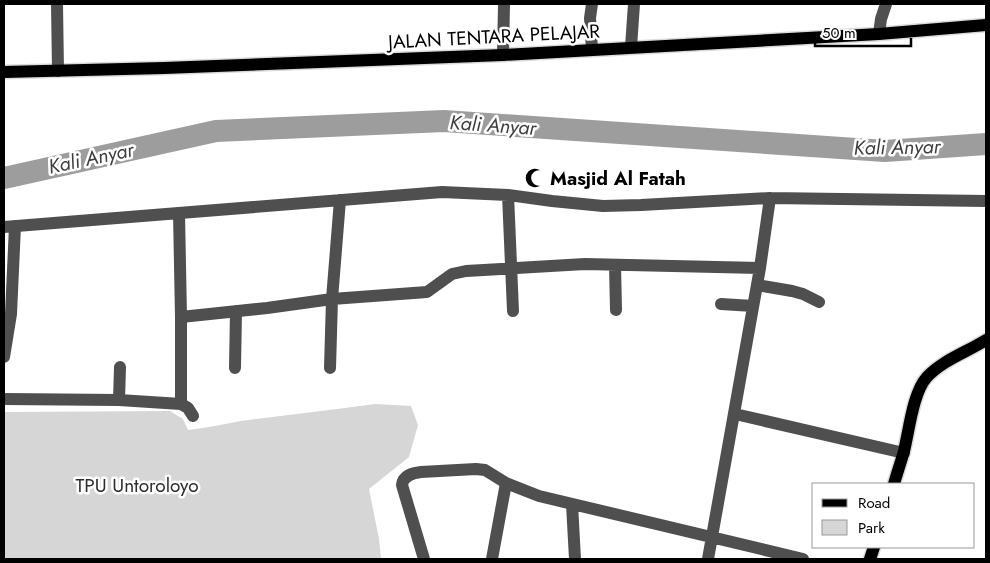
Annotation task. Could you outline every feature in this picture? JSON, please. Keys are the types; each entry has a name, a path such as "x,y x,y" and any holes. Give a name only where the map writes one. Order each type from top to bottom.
{"main road":[{"name":"JALAN TENTARA PELAJAR","path":"4,72 503,55 879,34 986,25"},
{"path":"894,483 904,453 914,408 923,383 940,366 986,340"}],"street":[{"path":"57,4 58,71"},
{"path":"503,55 504,4"},
{"path":"592,4 590,18 592,50"},
{"path":"631,47 634,4"},
{"path":"879,34 886,4"},
{"path":"4,357 10,314 9,226 442,192 508,195 603,206 770,198 986,201"},
{"path":"508,195 513,312"},
{"path":"708,559 754,306 770,198"},
{"path":"330,368 332,299 340,200"},
{"path":"179,213 181,404"},
{"path":"181,317 332,299 427,292 452,274 511,268 615,264 760,268"},
{"path":"615,264 616,310"},
{"path":"757,285 792,291 819,302"},
{"path":"721,304 754,306"},
{"path":"236,311 236,368"},
{"path":"120,367 120,400"},
{"path":"4,399 120,400 181,404 188,408 193,416"},
{"path":"735,414 904,453"},
{"path":"424,559 402,485 403,480 413,473 485,470 506,483 539,496 803,559"},
{"path":"492,559 506,483"},
{"path":"572,504 575,559"}],"green space":[{"name":"TPU Untoroloyo","path":"375,404 411,406 418,425 409,457 369,489 381,559 5,559 5,412 170,411 183,419 188,430 241,421"}],"waterway":[{"name":"Kali Anyar","path":"4,178 216,131 444,121 885,151 986,144"}],"place":[{"name":"Masjid Al Fatah","path":"535,178"}]}
